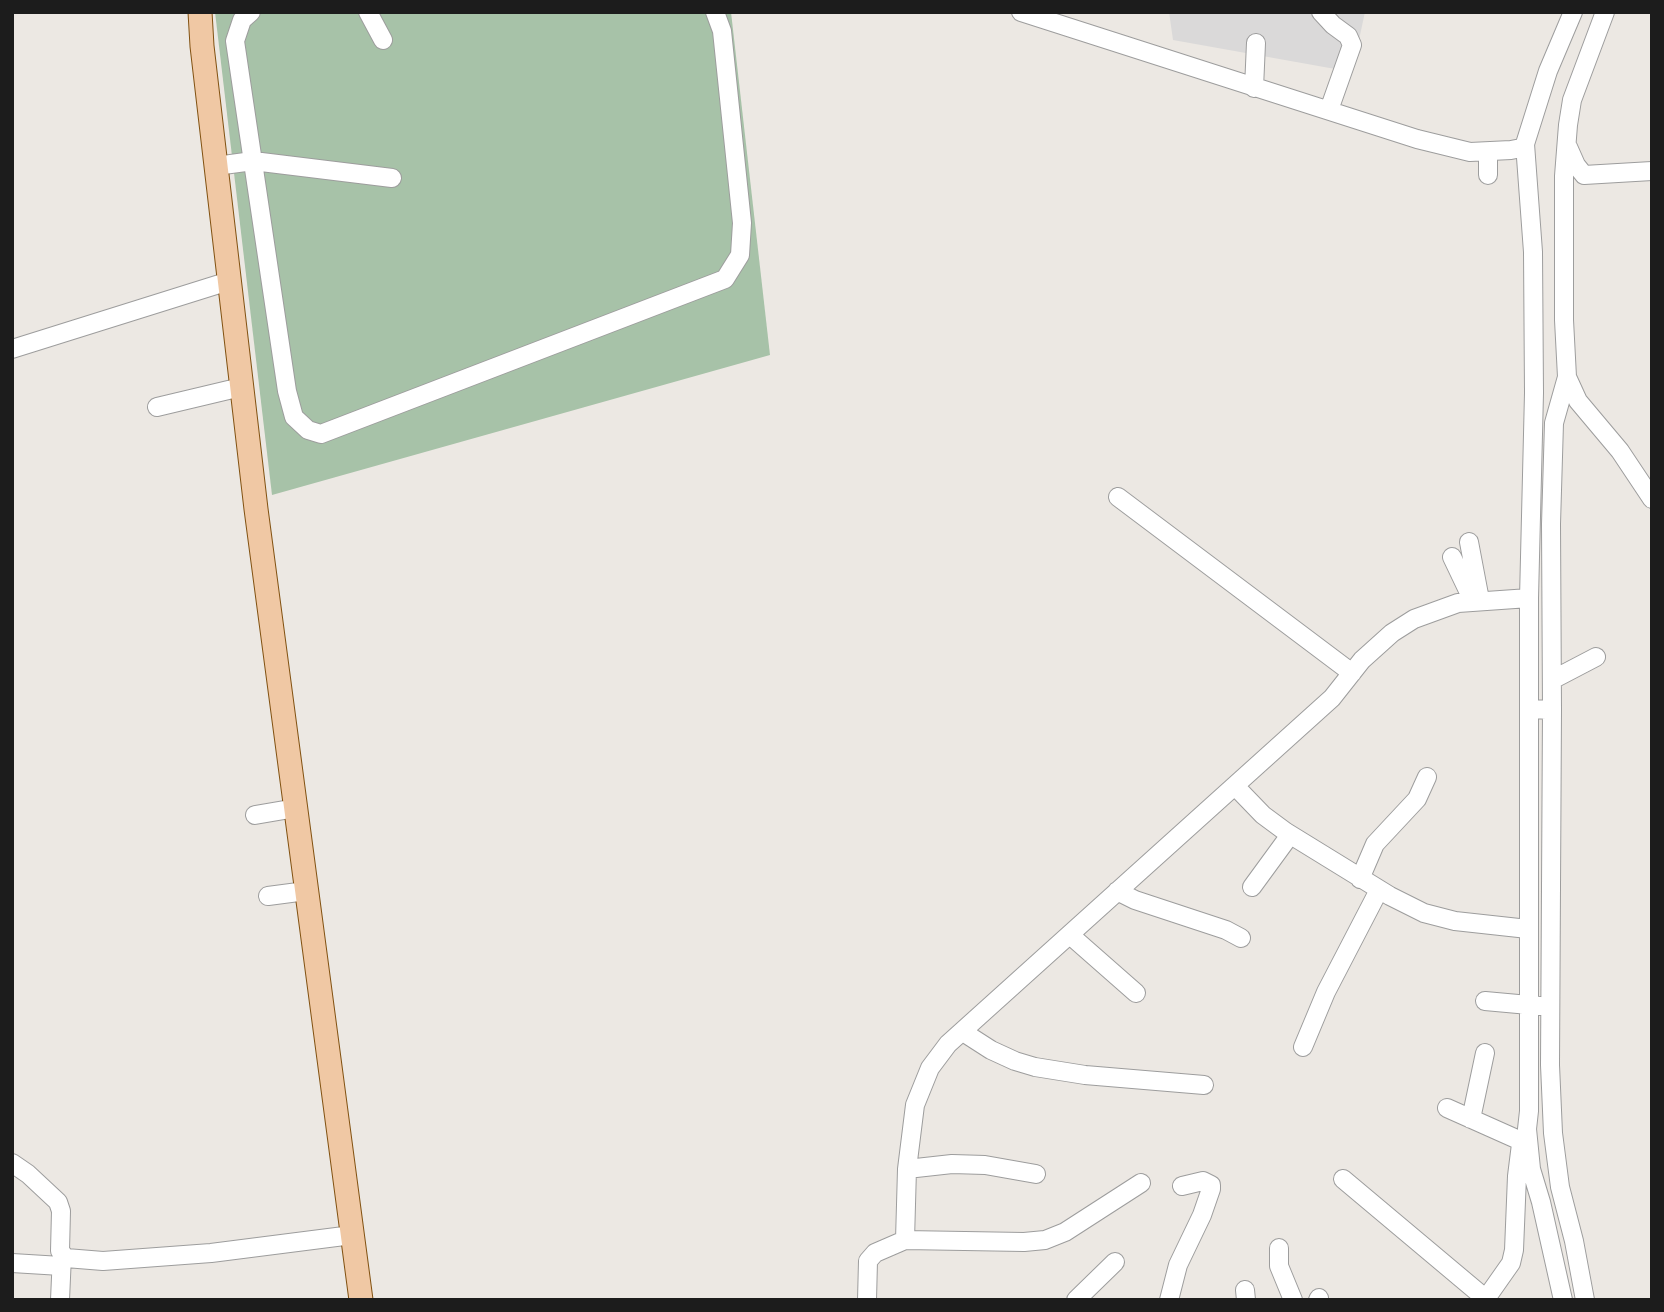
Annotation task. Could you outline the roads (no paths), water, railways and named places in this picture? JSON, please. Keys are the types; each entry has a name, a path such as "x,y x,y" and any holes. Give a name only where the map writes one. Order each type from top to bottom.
{"main road":[{"path":"200,12 242,387 361,1300"}],"street":[{"path":"251,12 242,20 235,41 290,407 294,417 308,430 321,434 725,279 740,255 742,223 722,31 715,12"},
{"path":"368,12 383,40"},
{"path":"1021,12 1458,151 1488,152 1521,148 1525,144"},
{"path":"1321,12 1348,36 1352,45 1329,110"},
{"path":"1343,1180 1486,1299 1510,1263 1514,1250 1517,1176 1539,1006 1541,710 1529,598 1534,393 1533,252 1525,144 1548,71 1573,12"},
{"path":"1585,1300 1554,1155 1550,1065 1528,929 1541,710 1552,680 1553,423 1567,377 1564,320 1564,176 1572,100 1605,12"},
{"path":"1254,88 1256,43"},
{"path":"1567,144 1576,165 1584,174 1652,171"},
{"path":"1488,152 1488,175"},
{"path":"216,166 253,162 392,178"},
{"path":"12,349 229,281"},
{"path":"1567,377 1578,401 1620,451 1652,499"},
{"path":"157,407 242,387"},
{"path":"1553,423 1570,417 1592,419"},
{"path":"1118,497 1352,673"},
{"path":"1469,542 1476,601"},
{"path":"1452,557 1476,601"},
{"path":"905,1240 907,1169 915,1105 930,1068 948,1044 1332,698 1362,660 1392,633 1436,609 1476,601 1529,598"},
{"path":"1552,680 1596,657"},
{"path":"1360,878 1375,844 1417,799 1427,777"},
{"path":"1235,786 1263,815 1290,835 1379,890 1424,913 1441,919 1528,929"},
{"path":"255,815 296,808"},
{"path":"1252,887 1290,835"},
{"path":"1303,1046 1326,992 1379,890"},
{"path":"268,896 306,891"},
{"path":"1118,891 1135,900 1226,930 1241,938"},
{"path":"1070,935 1136,993"},
{"path":"1485,1001 1539,1006"},
{"path":"963,1031 1003,1055 1035,1067 1085,1075 1204,1085"},
{"path":"1471,1119 1485,1053"},
{"path":"1447,1108 1471,1119 1524,1135"},
{"path":"1524,1135 1563,1300"},
{"path":"12,1163 53,1195 58,1202 61,1211 60,1300"},
{"path":"907,1169 952,1164 985,1165 1036,1174"},
{"path":"1169,1300 1178,1265 1202,1215 1211,1189 1208,1182 1203,1181 1182,1186"},
{"path":"867,1300 868,1261 871,1256 905,1240 1045,1240 1065,1232 1141,1183"},
{"path":"12,1263 66,1258 103,1261 211,1253 352,1235"},
{"path":"1279,1248 1279,1266 1293,1300"},
{"path":"1076,1300 1115,1262"}]}
